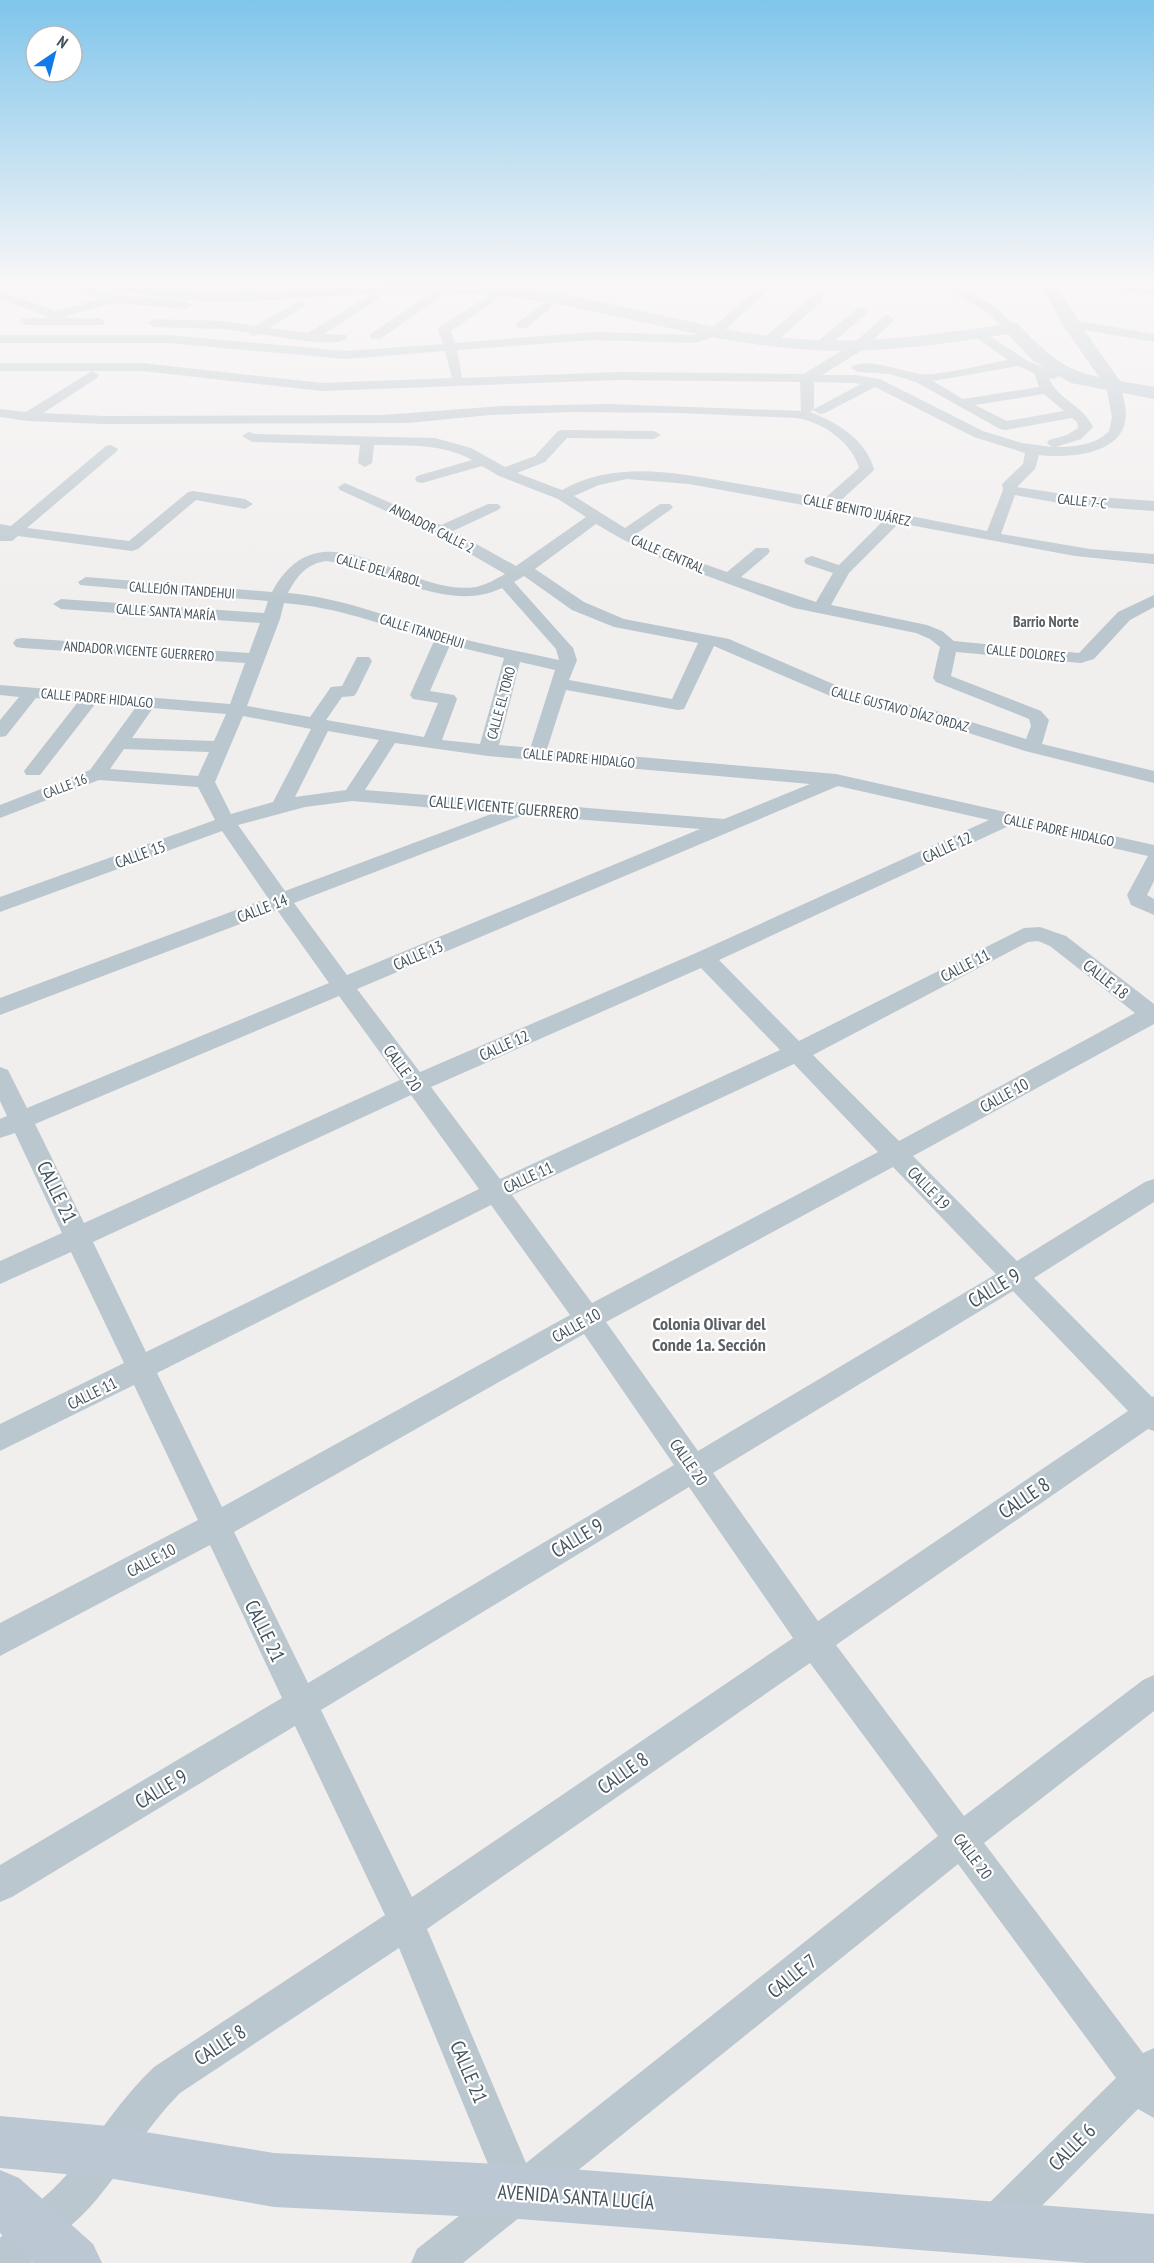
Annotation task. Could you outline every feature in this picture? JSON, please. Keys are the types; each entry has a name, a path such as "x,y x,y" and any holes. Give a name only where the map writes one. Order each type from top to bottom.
{"street":[{"path":"28,417 68,391"},
{"path":"491,391 492,402"},
{"path":"554,405 555,391"},
{"path":"615,402 616,391"},
{"path":"741,391 742,406"},
{"path":"810,391 814,410 856,391"},
{"path":"892,391 968,430 1033,450 1099,456"},
{"path":"909,391 992,430 1032,442 1056,443 1082,434 1086,427 1083,420 1048,391"},
{"path":"940,391 999,424 1011,426 1075,413"},
{"path":"961,403 1043,391"},
{"path":"1054,452 1080,450 1110,439 1120,421 1114,391"},
{"path":"0,413 28,417 351,419 418,418 482,411 536,409 663,409 768,412 806,416 844,438 866,461 867,470 828,503"},
{"name":"CALLE CENTRAL","path":"267,419 249,436 252,438 443,443 466,451 504,473 578,503 595,518 670,557 776,597 821,609 921,629 936,635 949,645"},
{"name":"CALLE CENTRAL","path":"351,419 376,434 397,442"},
{"path":"504,473 540,459 563,434 654,435"},
{"path":"364,464 367,441"},
{"path":"0,543 7,530 111,449"},
{"path":"992,537 1012,480 1030,466 1033,450"},
{"path":"466,451 416,474 485,461"},
{"name":"CALLE BENITO JUÁREZ","path":"563,496 590,482 606,478 645,476 828,503 992,537 1102,555 1154,559"},
{"name":"ANDADOR CALLE 2","path":"345,487 441,531 515,574"},
{"name":"CALLE 7-C","path":"1010,490 1081,501 1154,506"},
{"path":"7,530 132,546 188,498 199,495 245,504"},
{"path":"441,531 493,507"},
{"path":"625,535 665,507"},
{"name":"CALLE DEL ÁRBOL","path":"205,782 237,710 272,619 278,597 296,569 309,559 322,556 343,558 457,592 474,592 515,574 595,518"},
{"path":"821,609 842,570 895,518"},
{"path":"729,579 762,551"},
{"path":"812,561 842,570"},
{"path":"515,574 564,648 568,660 540,746"},
{"name":"CALLE GUSTAVO DÍAZ ORDAZ","path":"515,574 597,615 620,623 708,640 740,649 841,694 930,715 1032,747 1152,773"},
{"name":"CALLEJÓN ITANDEHUI","path":"86,582 278,597"},
{"name":"CALLE ITANDEHUI","path":"278,597 333,604 444,639 513,657 562,675 675,705 680,703 708,640"},
{"name":"CALLE DOLORES","path":"949,645 1081,658 1088,655 1124,616 1154,600"},
{"name":"CALLE SANTA MARÍA","path":"61,604 272,619"},
{"path":"432,744 448,699 419,695 444,639"},
{"name":"ANDADOR VICENTE GUERRERO","path":"22,643 256,659"},
{"path":"949,645 942,678 1035,715 1040,720 1040,726 1032,747"},
{"name":"CALLE EL TORO","path":"488,750 513,657"},
{"path":"281,806 318,724 337,691 348,692 363,661"},
{"name":"CALLE PADRE HIDALGO","path":"0,690 237,710 432,744 836,780 1154,851"},
{"path":"0,732 31,693"},
{"path":"33,771 91,698"},
{"path":"97,774 148,702"},
{"path":"352,795 390,737"},
{"path":"120,743 219,747"},
{"name":"CALLE 16","path":"0,812 97,774 205,782"},
{"name":"CALLE 13","path":"11,1124 836,780"},
{"name":"CALLE 20","path":"205,782 226,822 281,901 588,1318 814,1642 960,1840 1149,2082"},
{"name":"CALLE VICENTE GUERRERO","path":"281,806 305,800 352,795 727,826"},
{"name":"CALLE 15","path":"0,905 226,822 281,806"},
{"name":"CALLE 14","path":"0,1007 524,808"},
{"name":"CALLE 12","path":"0,1273 414,1084 704,958 1008,819"},
{"path":"1151,907 1138,900 1137,895 1154,861"},
{"name":"CALLE 11","path":"0,1437 495,1192 796,1053 1024,934 1040,934 1058,941"},
{"name":"CALLE 18","path":"1058,941 1153,1014"},
{"name":"CALLE 19","path":"704,958 1152,1413"},
{"name":"CALLE 10","path":"0,1640 215,1527 588,1318 1153,1014"},
{"name":"CALLE 21","path":"0,1076 11,1124 79,1237 215,1527 405,1922 519,2192"},
{"name":"CALLE 9","path":"0,1885 1015,1276 1154,1189"},
{"name":"CALLE 8","path":"28,2238 63,2209 141,2106 167,2080 405,1922 1152,1413"},
{"name":"CALLE 7","path":"431,2263 960,1840 1154,1691"},
{"name":"CALLE 6","path":"992,2228 1149,2082"},
{"name":"AVENIDA SANTA LUCÍA","path":"0,2142 108,2152 274,2180 519,2192 1154,2241"}],"district":[{"name":"Barrio Norte","path":"1046,622"},
{"name":"Colonia Olivar del Conde 1a. Sección","path":"709,1334"}]}
